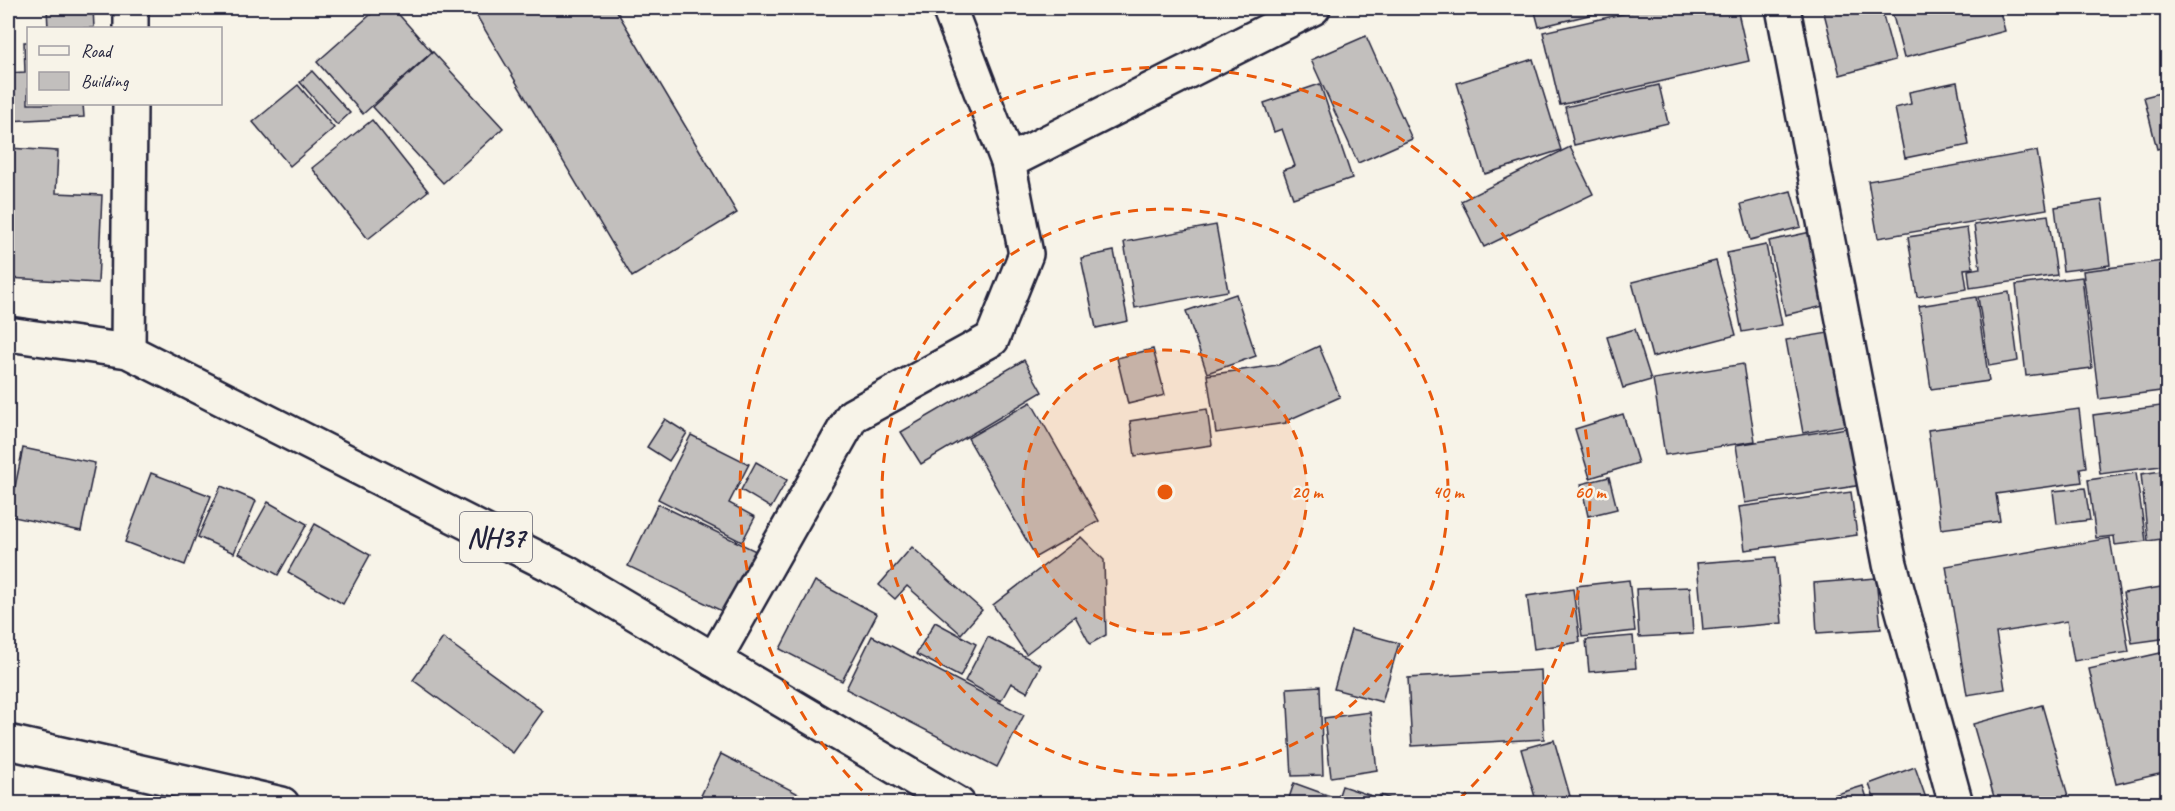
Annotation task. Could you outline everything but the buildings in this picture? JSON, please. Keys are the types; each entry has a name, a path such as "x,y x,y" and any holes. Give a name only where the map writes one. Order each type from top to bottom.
{"main road":[{"path":"131,8 131,27"},
{"path":"714,660 852,416 992,339 1026,254 1008,162 949,8"},
{"path":"1008,162 1313,8"},
{"path":"1783,8 1890,564 1956,804"},
{"path":"128,351 130,105"},
{"name":"NH37","path":"8,334 128,351 567,573 958,804"},
{"path":"8,742 282,804"}]}
